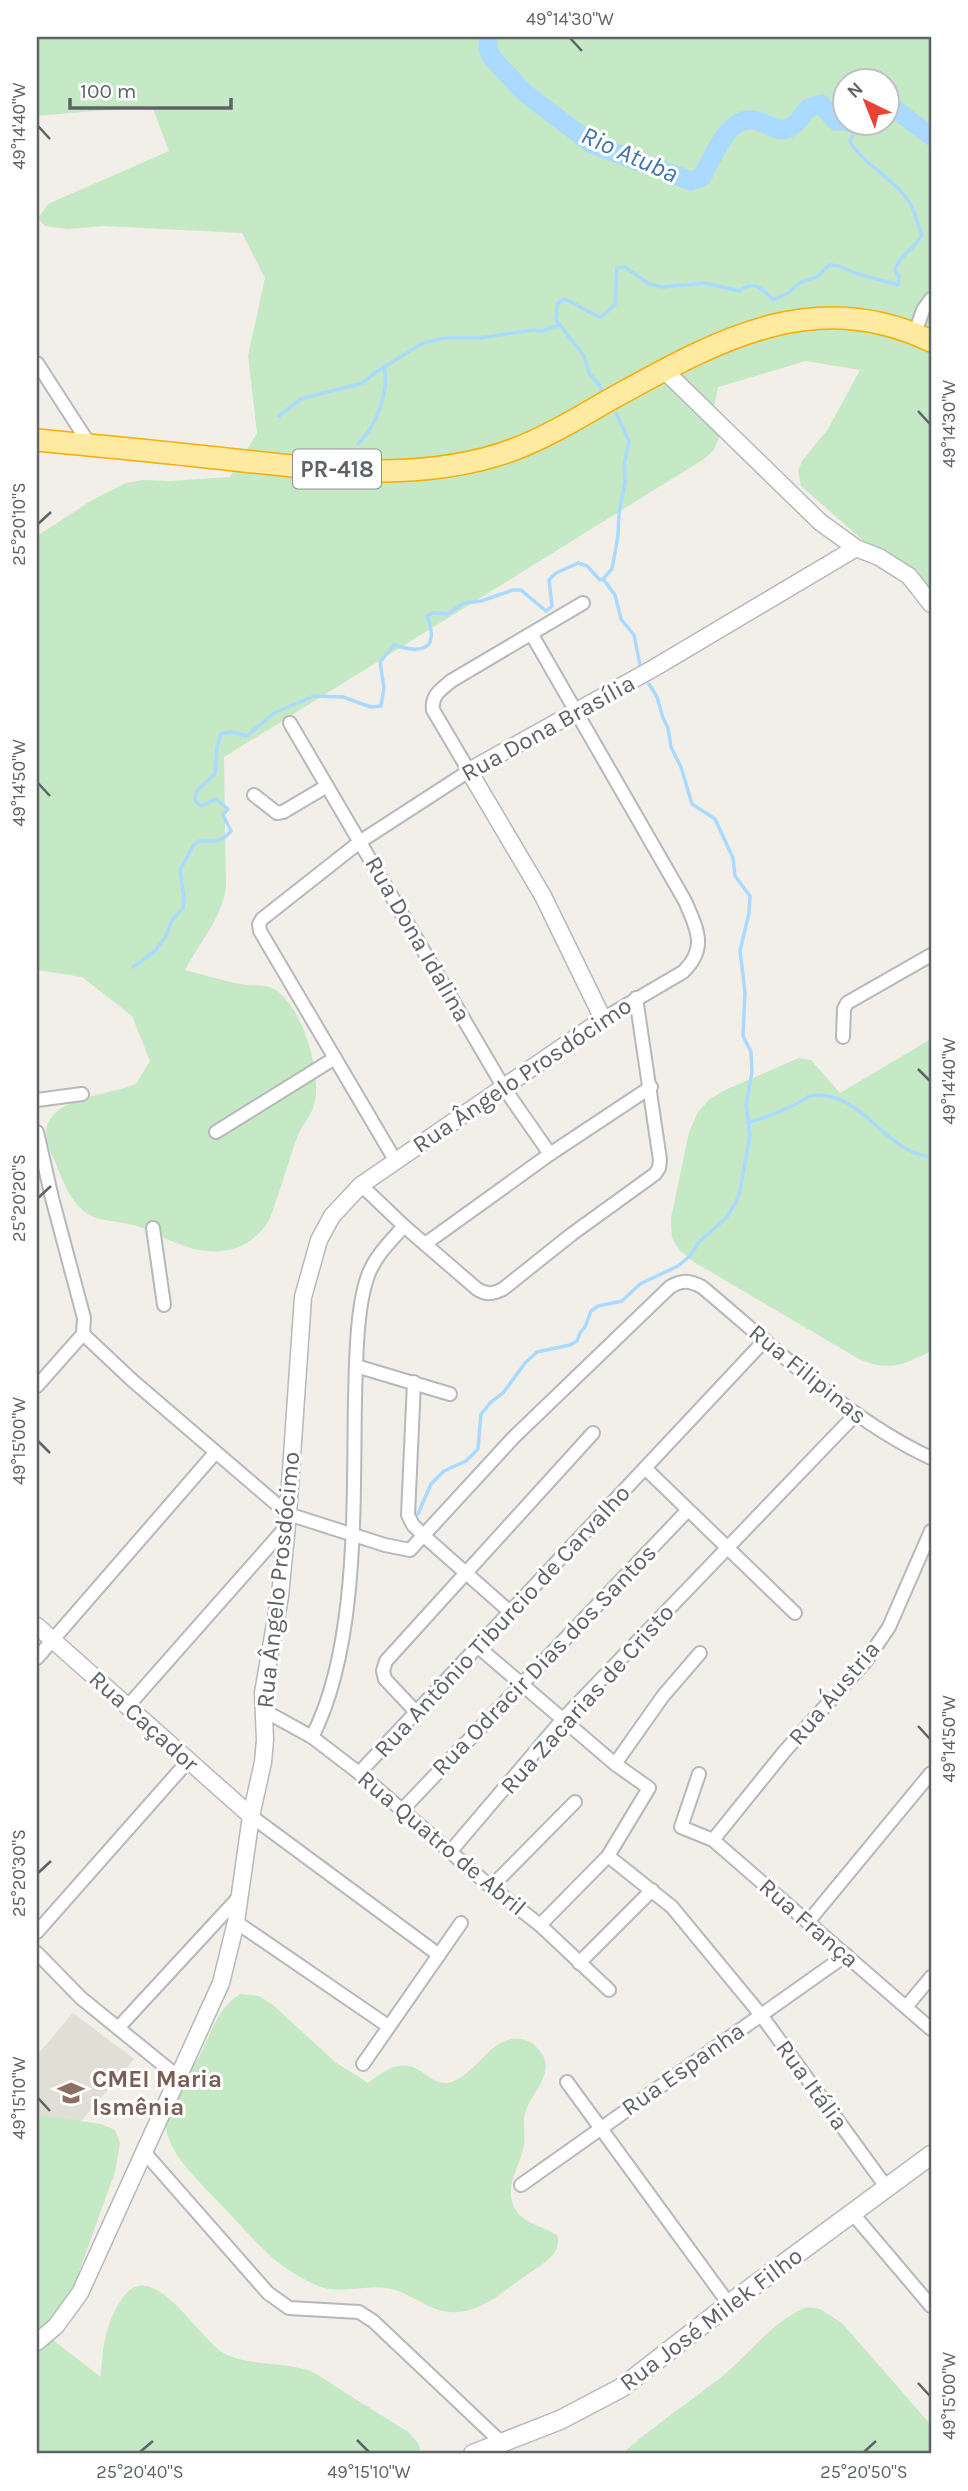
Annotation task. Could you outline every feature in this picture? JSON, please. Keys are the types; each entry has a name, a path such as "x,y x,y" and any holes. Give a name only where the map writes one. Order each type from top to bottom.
{"highway":[{"name":"PR-418","path":"37,439 289,466 420,470 473,462 516,449 720,341 770,326 807,319 863,319 898,326 923,337"}],"main road":[{"name":"Rua José Milek Filho","path":"473,2454 560,2420 621,2388 729,2304 931,2155"}],"street":[{"path":"923,337 923,310 931,299"},
{"path":"37,363 90,444"},
{"path":"664,370 820,522 856,548 879,557 909,576 931,604"},
{"name":"Rua Dona Brasília","path":"335,1058 260,931 259,924 262,919 361,841 469,771 653,668 856,548"},
{"path":"583,603 451,681 436,693 432,702 433,710 543,895 603,1019"},
{"path":"532,635 574,711"},
{"name":"Rua Ângelo Prosdócimo","path":"37,2342 56,2326 80,2293 221,1983 236,1922 251,1816 263,1762 266,1665 280,1596 303,1297 319,1240 332,1216 361,1185 603,1019 682,972 693,962 699,940 685,901 574,711"},
{"name":"Rua Dona Idalina","path":"290,723 504,1088 550,1154"},
{"path":"254,795 277,813 327,786"},
{"path":"843,1037 844,1009 847,1003 931,955"},
{"path":"361,1185 404,1226 484,1293 494,1294 503,1289 572,1234 655,1174 660,1160 636,998"},
{"path":"216,1132 335,1058 395,1160"},
{"path":"425,1244 550,1154 651,1087"},
{"path":"37,1100 82,1094"},
{"path":"37,1132 84,1318 83,1334 37,1386"},
{"path":"312,1737 326,1709 344,1629 352,1535 356,1366 363,1291 369,1271 380,1253 404,1226"},
{"path":"153,1228 164,1306"},
{"name":"Rua Filipinas","path":"424,1536 514,1437 670,1287 680,1282 691,1281 702,1287 856,1414 903,1445 931,1458"},
{"path":"83,1334 287,1521 410,1550 424,1536"},
{"name":"Rua Antônio Tiburcio de Carvalho","path":"359,1773 765,1340"},
{"path":"356,1366 450,1394"},
{"path":"414,1382 408,1515 424,1536 509,1611"},
{"name":"Rua Zacarias de Cristo","path":"450,1852 563,1719 856,1414"},
{"path":"416,1712 385,1679 383,1671 386,1661 593,1433"},
{"path":"37,1658 215,1453"},
{"path":"645,1468 795,1613"},
{"name":"Rua Odracir Dias dos Santos","path":"402,1810 687,1511"},
{"path":"128,1706 287,1521"},
{"name":"Rua Áustria","path":"713,1840 784,1752 866,1661 889,1627 931,1531"},
{"name":"Rua Caçador","path":"37,1626 251,1816"},
{"path":"477,1646 615,1765 649,1788 608,1856 540,1925"},
{"path":"615,1765 663,1696 700,1653"},
{"name":"Rua Quatro de Abril","path":"263,1710 312,1737 359,1773 491,1887 540,1925 609,1990"},
{"path":"37,1932 189,1760"},
{"path":"807,1922 931,1773"},
{"name":"Rua França","path":"699,1774 681,1826 713,1840 931,2029"},
{"path":"491,1887 575,1802"},
{"path":"251,1816 439,1955"},
{"name":"Rua Itália","path":"608,1856 672,1907 761,2015 887,2188"},
{"path":"579,1963 652,1890"},
{"path":"118,2028 239,1897"},
{"path":"236,1922 388,2026"},
{"path":"363,2064 461,1923"},
{"path":"37,1953 81,1998 177,2076"},
{"name":"Rua Espanha","path":"521,2185 846,1955"},
{"path":"906,2007 931,1976"},
{"path":"567,2082 729,2304"},
{"path":"145,2153 268,2293 289,2308 359,2312 373,2321 501,2442"},
{"path":"853,2214 931,2306"}],"shaded area":[{"name":"CMEI Maria Ismênia","path":"73,2013 134,2059 61,2145 37,2126 37,2055"}],"green space":[{"path":"37,37 931,37 931,600 801,486 798,471 802,461 828,429 860,370 806,361 718,387 712,416 719,437 714,450 704,459 224,757 224,898 215,920 185,970 239,984 266,986 286,999 306,1034 316,1089 314,1107 298,1135 268,1222 247,1243 221,1251 186,1246 136,1226 87,1214 68,1191 46,1136 49,1122 57,1111 71,1103 136,1084 150,1061 132,1016 82,977 37,970 37,536 94,499 126,483 230,477 257,433 248,356 265,278 242,233 104,226 67,229 45,226 38,218 48,204 169,151 152,106 37,116"},
{"path":"931,1039 931,1351 904,1363 879,1365 859,1359 694,1262 680,1251 672,1238 671,1218 689,1132 698,1112 710,1099 799,1058 811,1060 840,1093"},
{"path":"240,1994 259,1996 273,2005 335,2062 368,2083 399,2066 410,2066 435,2081 454,2081 505,2041 521,2039 532,2043 543,2055 545,2073 524,2118 524,2146 512,2182 511,2195 515,2208 524,2219 557,2235 557,2248 554,2253 495,2298 478,2307 459,2312 433,2308 386,2288 339,2290 321,2287 279,2263 188,2170 177,2155 165,2125 170,2104 200,2055 216,2021 225,2007"},
{"path":"37,2115 101,2124 115,2130 120,2143 115,2172 54,2341 101,2377 106,2335 118,2305 124,2296 136,2287 149,2287 177,2306 227,2355 247,2361 311,2371 408,2432 418,2443 420,2449 417,2454 37,2454"},
{"path":"806,2307 820,2309 842,2323 931,2425 931,2454 622,2454 720,2378 781,2322"}],"waterway":[{"name":"Rio Atuba","path":"488,37 488,49 493,59 525,93 592,144 691,181 702,177 724,137 736,124 753,120 782,130 790,128 808,108 821,104 832,116"},
{"name":"Rio Atuba","path":"902,114 931,136"},
{"path":"603,395 600,386 589,373 584,356 556,320 557,304 564,299 601,317 615,305 617,268 625,267 649,284 663,287 705,283 739,291 749,286 758,287 773,300 788,293 801,282 817,277 829,265 898,285 899,277 895,270 897,265 922,235 908,200 856,150 850,142 852,136"},
{"path":"279,416 301,399 362,383 423,343 444,338 480,338 542,331 559,325"},
{"path":"358,444 365,437 380,408 385,387 384,367"},
{"path":"603,579 612,569 629,441 616,413"},
{"path":"133,967 155,951 166,936 172,920 183,908 180,870 193,846 199,841 217,841 231,831 223,815 228,809 216,799 201,806 195,801 196,792 215,774 221,734 231,732 247,736 274,713 314,696 343,697 371,707 381,706 384,688 380,662 394,645 413,649 426,647 431,636 427,616 432,613 448,614 464,603 481,601 513,590 521,590 546,611 552,606 549,580 556,573 578,563 587,566 600,580 603,579 615,595 621,619 634,635 641,670"},
{"path":"418,1514 431,1484 444,1471 466,1461 478,1449 481,1414 503,1393 525,1363 537,1352 577,1341 591,1311 598,1306 622,1301 640,1284 678,1266 690,1256 699,1242 726,1218 740,1191 750,1135 746,1105 752,1072 751,1052 743,1036 745,992 740,951 750,896 735,876 733,858 715,819 692,804 681,767 671,747 668,728 657,697 649,684"},
{"path":"747,1122 779,1112 809,1096 828,1096 844,1101 858,1110 914,1153 931,1157"}],"place":[{"name":"CMEI Maria Ismênia","path":"71,2093"}]}
